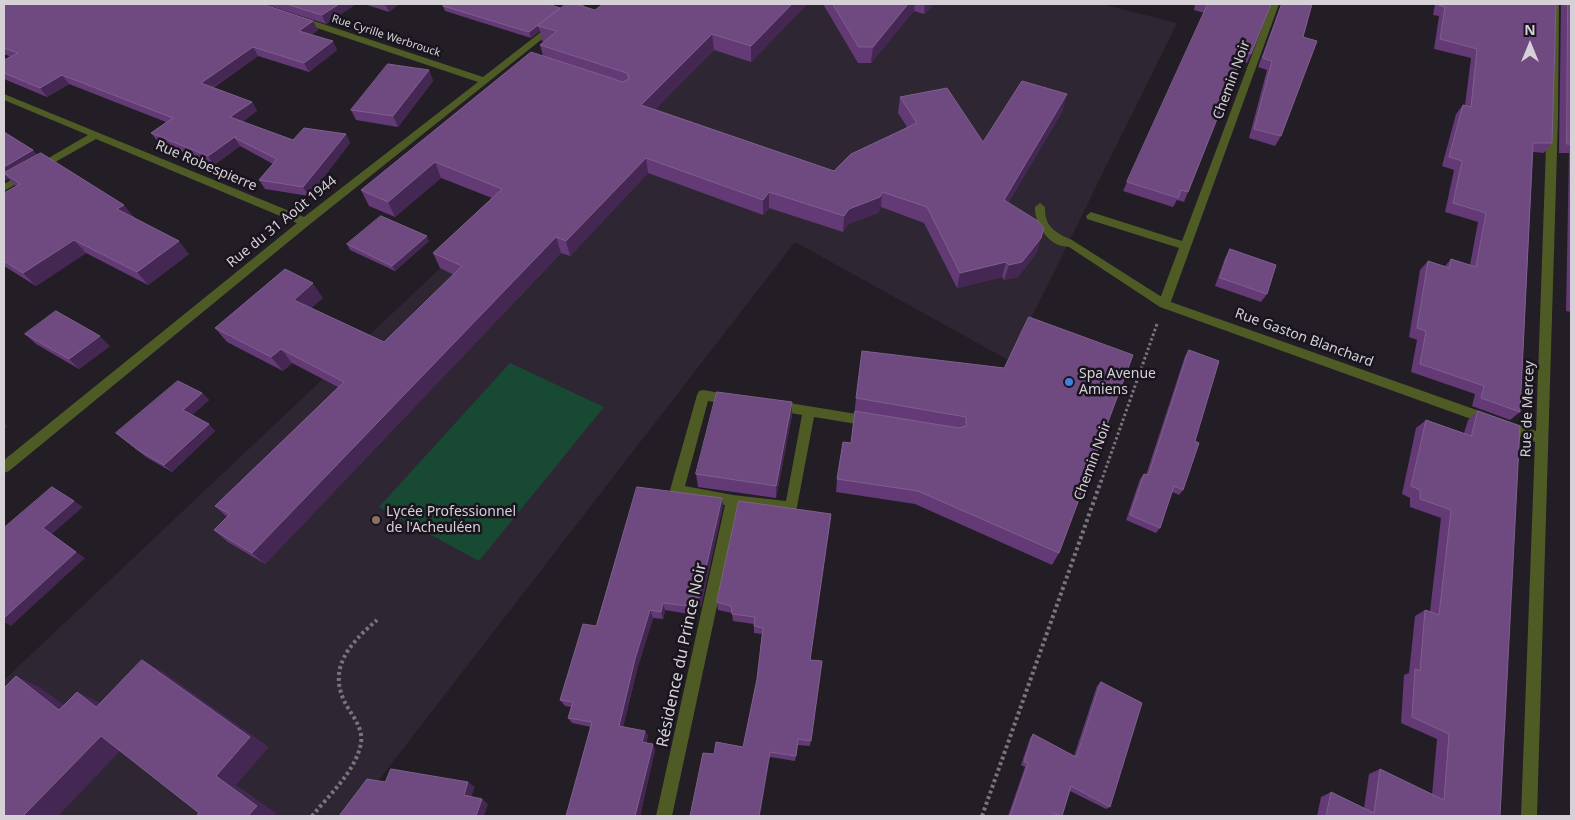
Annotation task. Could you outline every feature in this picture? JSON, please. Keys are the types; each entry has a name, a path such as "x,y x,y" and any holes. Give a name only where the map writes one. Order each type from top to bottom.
{"street":[{"name":"Rue du 31 Août 1944","path":"4,467 305,222 485,81 520,58 582,4"},
{"name":"Chemin Noir","path":"1164,304 1275,4"},
{"name":"Rue de Mercey","path":"1528,816 1555,4"},
{"name":"Rue Cyrille Werbrouck","path":"289,16 485,81"},
{"name":"Rue Robespierre","path":"4,97 305,222"},
{"path":"4,188 96,135"},
{"name":"Rue Gaston Blanchard","path":"1040,207 1038,216 1043,228 1052,236 1068,243 1164,304 1542,439"},
{"path":"1091,216 1186,246"},
{"path":"742,401 703,396 677,490 734,501 791,508 809,411"},
{"path":"761,404 887,424"},
{"name":"Résidence du Prince Noir","path":"664,816 734,501"}],"path":[{"name":"Chemin Noir","path":"982,816 1164,304"},
{"path":"312,816 351,766 362,744 360,728 345,703 338,686 340,667 347,648 378,620"}],"shaded area":[{"name":"Lycée Professionnel de l'Acheuléen","path":"720,4 1102,4 1177,23 1010,361 795,242 351,816 4,816 4,680"}],"green space":[{"path":"510,363 604,407 479,561 379,507"}],"building":[{"path":"4,4 262,4 313,21 299,31 333,41 304,63 253,47 201,83 252,102 230,117 293,140 304,128 346,134 303,187 259,180 277,159 235,138 236,136 208,156 151,133 173,118 62,75 40,88 4,73 4,60 18,53 4,48"},
{"path":"287,4 339,4 322,15"},
{"path":"445,4 548,4 560,8 529,32 443,6"},
{"path":"566,4 575,4 595,10 603,4 792,4 751,46 712,34 641,105 834,171 851,154 917,123 900,97 947,88 983,142 1022,81 1067,94 1004,200 1038,221 1044,228 1041,238 1022,262 1009,265 1006,262 960,273 927,207 882,192 880,197 849,209 844,216 769,192 763,200 646,158 566,241 556,237 252,553 214,530 230,514 215,506 344,382 281,349 271,357 215,328 285,269 313,283 294,300 384,342 462,266 433,253 502,189 435,162 388,202 361,190 531,52 623,82 629,79 627,73 540,45 557,31 538,26"},
{"path":"833,4 908,4 873,47 859,47"},
{"path":"1208,4 1271,4 1251,54 1244,51 1188,192 1181,190 1178,198 1127,182"},
{"path":"1282,4 1312,4 1303,37 1317,41 1281,136 1254,129 1272,61 1263,58"},
{"path":"1439,4 1556,4 1552,143 1533,143 1520,412 1481,398 1484,386 1420,364 1426,331 1417,328 1428,261 1449,268 1451,259 1476,267 1486,213 1453,203 1462,161 1449,157 1463,105 1471,107 1477,49 1440,39 1445,7"},
{"path":"1568,4 1571,4 1571,144 1567,144"},
{"path":"388,64 429,70 393,116 351,110"},
{"path":"4,132 33,150 4,167"},
{"path":"41,153 124,205 117,209 179,241 137,272 74,240 23,273 4,261 4,193 20,184 4,173"},
{"path":"381,216 427,236 392,266 347,244"},
{"path":"1230,249 1276,265 1267,294 1220,278"},
{"path":"56,311 100,336 69,359 25,334"},
{"path":"1029,317 1133,355 1059,553 918,491 837,479 843,442 851,443 855,411 959,428 966,426 966,417 856,398 862,351 1004,368"},
{"path":"1189,350 1219,361 1195,441 1199,443 1183,490 1174,486 1160,528 1130,515 1144,474 1148,475"},
{"path":"178,381 202,393 183,410 209,424 164,465 138,450 116,433"},
{"path":"717,392 792,402 776,486 696,474"},
{"path":"1478,411 1520,426 1500,816 1326,816 1331,792 1374,813 1380,769 1444,800 1449,734 1412,717 1415,669 1420,671 1425,610 1439,615 1451,510 1420,499 1420,490 1411,486 1426,420 1471,436"},
{"path":"52,487 74,501 43,528 76,552 4,618 4,528"},
{"path":"637,487 722,498 699,598 690,596 688,606 663,603 661,612 650,610 635,659 619,726 645,731 642,742 653,744 635,816 566,816 592,722 568,718 573,702 560,700 583,624 596,626"},
{"path":"739,501 831,514 810,660 822,661 811,741 798,739 796,756 770,752 759,816 690,816 703,753 714,754 716,742 743,747 757,679 763,628 754,626 755,617 732,614 731,606 717,602"},
{"path":"142,660 250,737 216,776 257,806 248,816 196,816 199,813 101,736 23,816 4,816 4,688 16,676 59,710 77,692 96,707"},
{"path":"1101,682 1142,703 1110,807 1071,786 1062,816 1054,813 1054,816 1010,816 1028,763 1024,762 1033,734 1076,757"},
{"path":"391,769 468,782 464,795 482,799 476,816 339,816 367,779 385,782"}],"place":[{"name":"Spa Avenue Amiens","path":"1069,382"},
{"name":"Lycée Professionnel de l'Acheuléen","path":"376,520"}]}
